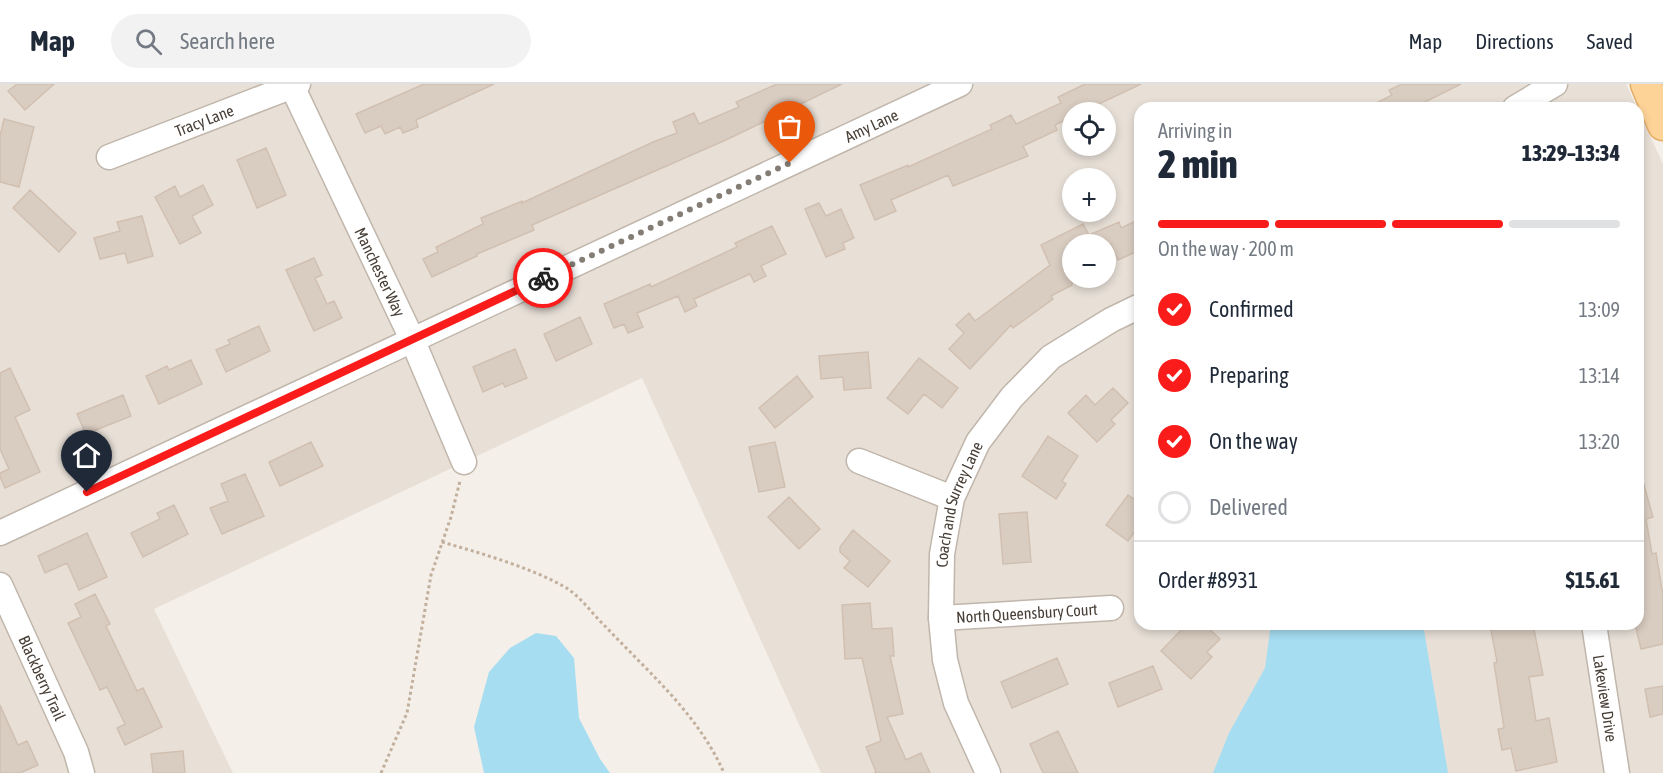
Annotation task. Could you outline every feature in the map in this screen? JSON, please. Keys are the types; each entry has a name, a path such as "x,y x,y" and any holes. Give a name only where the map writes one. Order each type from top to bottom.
{"main road":[{"path":"1646,84 1663,125"}],"street":[{"name":"Amy Lane","path":"0,533 960,84"},
{"path":"1525,102 1555,84"},
{"name":"Manchester Way","path":"294,85 412,339 464,462"},
{"name":"Tracy Lane","path":"109,157 294,85"},
{"name":"Coach and Surrey Lane","path":"988,773 956,703 945,660 941,618 942,554 952,498 978,442 1012,397 1051,357 1111,320 1134,309"},
{"path":"859,461 952,498"},
{"name":"Blackberry Trail","path":"0,585 76,752 82,773"},
{"name":"North Queensbury Court","path":"941,618 1111,608"},
{"name":"Lakeview Drive","path":"1595,630 1617,773"}],"path":[{"path":"381,773 407,713 431,575 451,518 464,462"},
{"path":"442,542 508,563 564,586 587,606 685,710 717,758 724,773"}],"shaded area":[{"path":"0,84 1626,84 1634,102 1134,102 1134,630 1644,630 1644,123 1663,164 1663,773 821,773 642,378 154,609 233,773 0,773"}],"water":[{"path":"1270,630 1424,630 1448,773 1213,773 1229,733 1265,668"},
{"path":"536,633 556,636 574,658 579,718 600,759 610,773 484,773 474,727 489,672 510,648"}],"building":[{"path":"17,84 54,84 25,110 8,91"},
{"path":"424,84 494,84 416,120 418,127 403,133 400,127 385,134 381,126 365,133 356,114"},
{"path":"777,84 842,84 728,139 532,225 534,230 477,254 432,277 423,259 438,252 436,247 483,224 481,218 522,201 522,203 677,133 673,122 694,113 699,124 739,107 736,102"},
{"path":"1085,84 1141,84 1103,102 1062,102 1062,122 1055,125 1057,130 1023,146 1028,156 953,186 948,175 891,200 896,211 875,220 860,185 908,165 908,167 992,129 990,125 1011,115 1016,124 1061,103 1058,97"},
{"path":"1402,84 1461,84 1425,102 1379,102 1392,95 1389,90"},
{"path":"4,119 34,127 19,187 0,182 0,136"},
{"path":"266,148 286,195 257,208 237,160"},
{"path":"203,185 213,205 192,216 201,233 180,244 155,197 175,186 180,197"},
{"path":"30,190 76,233 59,252 13,208"},
{"path":"819,203 826,216 841,209 854,238 843,243 845,249 826,257 805,209"},
{"path":"142,216 153,256 128,263 125,253 100,259 94,238 120,231 117,222"},
{"path":"1119,222 1121,228 1134,222 1134,253 1118,260 1116,234 1091,234"},
{"path":"1083,224 1088,234 1063,234"},
{"path":"772,226 786,254 761,266 766,276 754,282 750,274 694,299 697,306 685,312 678,296 637,313 643,327 628,333 624,324 614,328 604,304 650,284 651,287 737,247 735,243"},
{"path":"1062,234 1062,288 1066,288 1051,296 1053,299 1013,328 1011,325 970,369 949,349 964,333 956,325 969,313 975,321 1050,265 1041,245"},
{"path":"314,258 322,275 315,278 327,304 334,301 342,318 314,331 286,270"},
{"path":"580,317 592,344 556,361 544,334"},
{"path":"259,326 270,351 226,372 216,350 230,344 228,340"},
{"path":"515,349 527,378 505,387 503,383 483,392 473,367"},
{"path":"868,352 871,388 844,390 843,377 821,379 819,356"},
{"path":"919,358 958,388 942,408 924,394 908,414 887,398"},
{"path":"191,360 202,384 159,404 146,376 167,366 169,370"},
{"path":"10,368 30,410 15,417 40,472 5,488 0,473 9,469 0,449 0,373"},
{"path":"797,376 813,397 775,428 759,408"},
{"path":"1113,388 1128,403 1111,420 1115,424 1097,442 1068,413 1086,395 1095,405"},
{"path":"123,395 131,416 86,434 77,414"},
{"path":"1048,436 1078,456 1062,481 1066,484 1056,499 1022,476"},
{"path":"311,442 323,466 280,486 269,462"},
{"path":"775,442 785,487 759,492 749,447"},
{"path":"245,474 264,516 222,534 210,508 228,501 221,484"},
{"path":"1644,485 1653,517 1646,519 1652,554 1656,553 1663,595 1663,644 1641,649 1636,630 1644,630"},
{"path":"1128,495 1134,499 1134,532 1128,541 1106,525"},
{"path":"789,497 820,529 799,549 768,517"},
{"path":"174,505 188,534 143,557 131,533 160,519 157,513"},
{"path":"1027,512 1031,562 1003,564 999,514"},
{"path":"853,530 890,561 868,587 844,568 850,561 840,552 840,547"},
{"path":"87,533 107,577 79,590 67,563 45,573 38,556"},
{"path":"95,594 110,624 106,626 137,691 143,688 162,727 125,745 117,728 125,724 107,687 100,690 68,623 81,617 75,604"},
{"path":"870,603 872,629 892,628 894,656 890,656 903,714 887,717 906,760 921,753 930,773 874,773 876,772 866,747 881,741 862,658 845,659 842,605"},
{"path":"1181,630 1210,630 1220,639 1207,652 1212,657 1191,679 1161,651"},
{"path":"1491,630 1534,630 1543,675 1529,677 1536,721 1549,718 1557,762 1516,771 1511,748 1502,750 1498,729 1504,728 1494,663 1497,662"},
{"path":"1057,658 1068,684 1012,708 1001,682"},
{"path":"1153,666 1162,689 1118,707 1109,683"},
{"path":"1663,686 1663,714 1650,717 1645,689"},
{"path":"0,705 18,745 27,741 38,765 20,773 0,773"},
{"path":"1058,731 1078,773 1043,773 1030,744"},
{"path":"183,751 185,773 153,773 151,754"}],"way so far":[{"path":"543,278 790,163"}],"route":[{"path":"87,492 543,278"}]}
